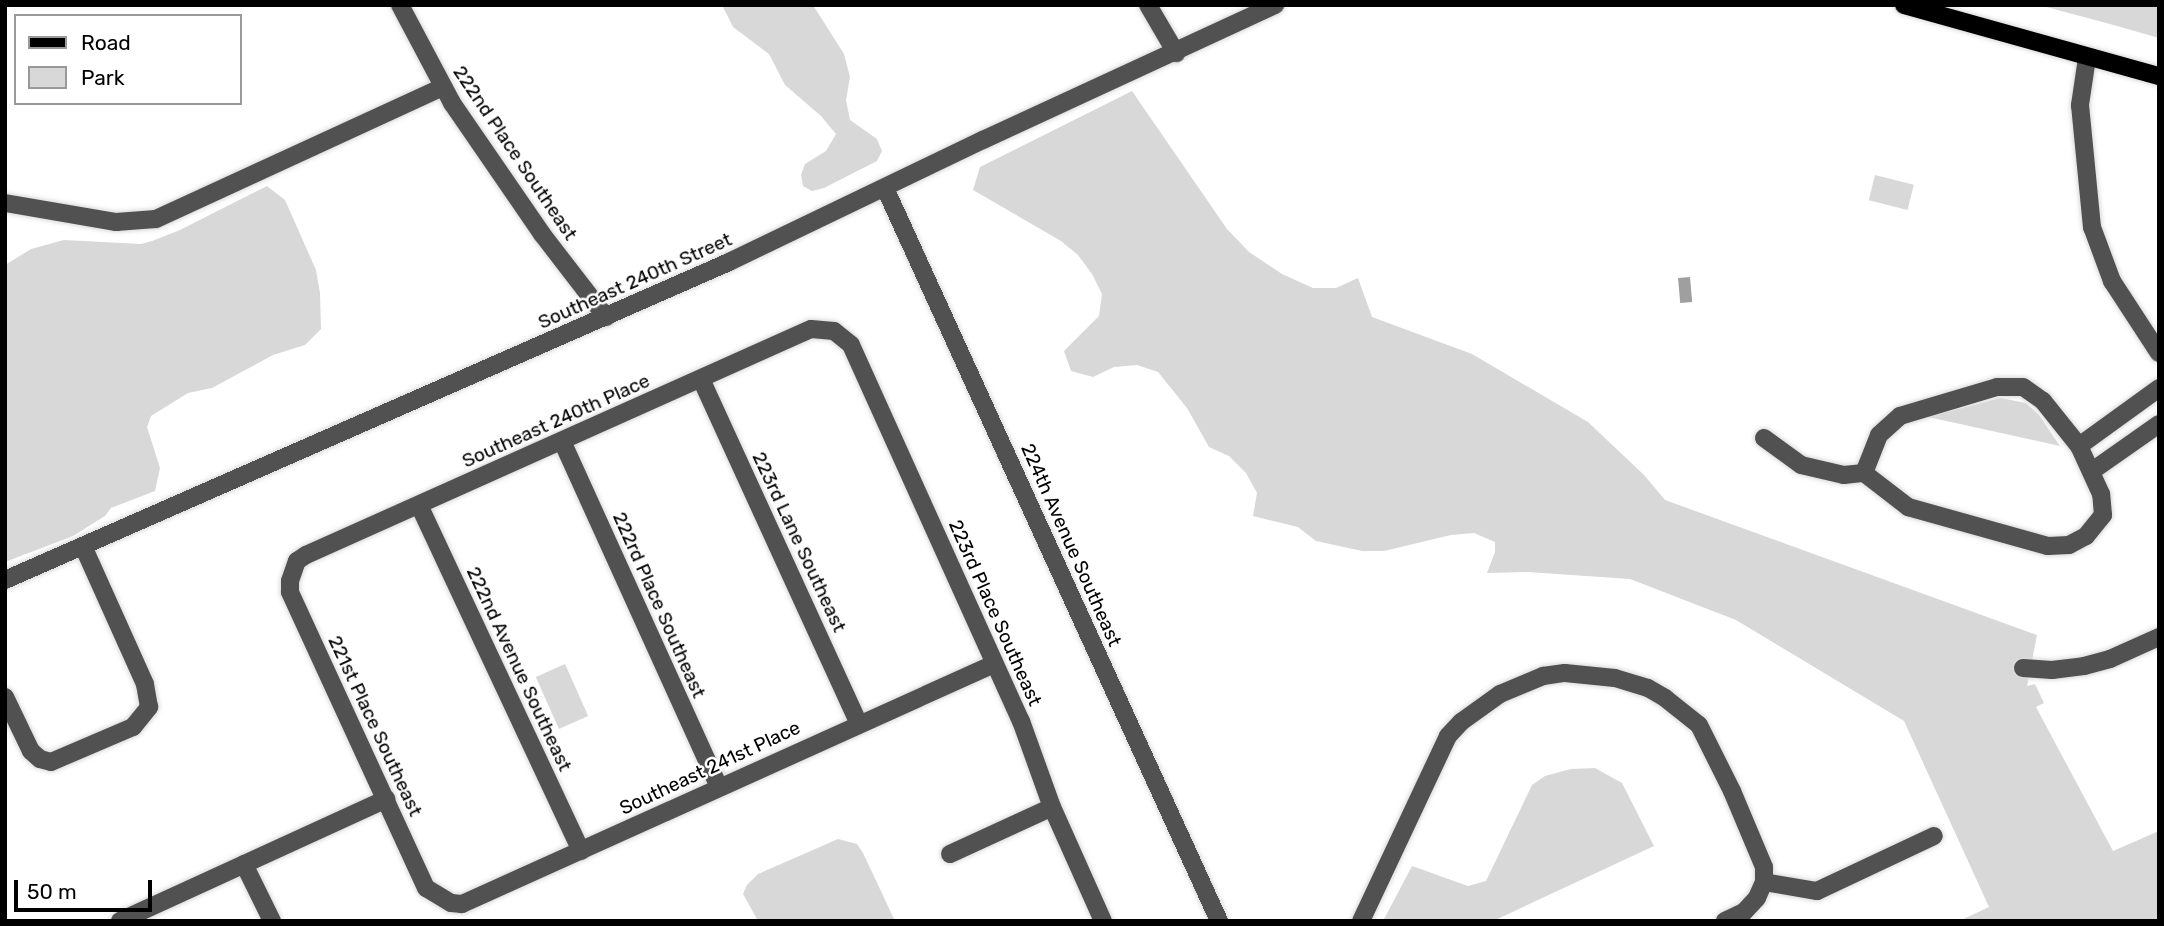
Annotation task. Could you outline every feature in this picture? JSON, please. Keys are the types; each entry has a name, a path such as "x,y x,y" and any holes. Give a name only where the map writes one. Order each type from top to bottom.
{"main road":[{"path":"1904,5 2159,76"}],"street":[{"name":"222nd Place Southeast","path":"400,5 443,87 542,234 607,317"},
{"path":"1148,5 1176,53"},
{"name":"Southeast 240th Street","path":"5,580 607,317 1275,5"},
{"path":"2087,58 2080,105 2092,227 2112,281 2159,353"},
{"path":"5,204 116,222 156,219 443,87"},
{"name":"224th Avenue Southeast","path":"885,188 1219,921"},
{"name":"Southeast 240th Place","path":"298,561 811,329 834,331"},
{"name":"223rd Place Southeast","path":"834,331 851,345 1021,721 1052,807 1103,921"},
{"name":"223rd Lane Southeast","path":"701,379 858,722"},
{"path":"1764,438 1801,466 1844,475 1864,473 1908,507 2048,546 2062,546 2086,536 2103,515 2101,494 2079,446 2035,394 2023,387 1997,387 1900,416 1880,435 1864,473"},
{"path":"2079,446 2159,388"},
{"path":"2092,471 2159,424"},
{"name":"222rd Place Southeast","path":"562,441 719,787"},
{"name":"222nd Avenue Southeast","path":"419,505 581,850"},
{"path":"5,697 32,751 40,759 51,762 133,727 145,715 150,699 145,684 83,546"},
{"name":"221st Place Southeast","path":"298,561 290,592 426,888 443,900"},
{"path":"2023,668 2052,670 2084,666 2110,659 2159,638"},
{"name":"Southeast 241st Place","path":"443,900 462,904 858,722 994,664"},
{"path":"1362,921 1448,736 1461,722 1500,694 1543,676 1580,674 1626,680 1665,698 1699,725 1762,858 1764,882 1752,906 1725,921"},
{"path":"120,921 386,799"},
{"path":"950,854 1052,807"},
{"path":"1764,882 1817,891 1934,836"},
{"path":"244,864 272,921"}],"green space":[{"path":"722,5 813,5 844,54 850,77 846,100 850,120 877,139 882,151 877,161 824,188 812,191 803,186 801,175 805,164 826,151 836,134 821,116 785,85 769,54 733,27"},
{"path":"2039,5 2159,5 2159,38 2110,24"},
{"path":"1132,91 1227,229 1249,252 1282,274 1313,288 1336,288 1358,278 1372,317 1472,354 1588,422 1644,475 1665,500 2037,635 2027,686 2035,684 2044,703 2036,707 2113,851 2159,831 2159,921 1959,921 1989,907 1904,721 1736,620 1630,579 1528,572 1487,573 1495,552 1495,542 1474,533 1451,535 1384,551 1362,551 1316,541 1298,527 1253,516 1257,493 1246,473 1229,456 1209,447 1187,408 1158,372 1137,365 1114,367 1093,377 1071,371 1064,351 1099,316 1102,294 1092,274 1078,255 1061,241 973,190 980,167"},
{"path":"1875,175 1914,185 1908,210 1869,200"},
{"path":"267,186 285,200 316,270 321,329 305,345 273,355 212,388 188,393 151,416 147,427 160,468 155,491 111,508 105,516 73,536 5,562 5,265 31,249 64,240 141,244 152,241 180,230"},
{"path":"2000,398 2026,403 2039,415 2060,446 1928,417"},
{"path":"565,664 588,716 559,729 536,677"},
{"path":"1595,768 1622,783 1654,846 1493,921 1383,921 1412,866 1468,886 1486,881 1532,785 1545,776 1571,769"},
{"path":"838,839 857,844 895,921 758,921 743,894 747,885 758,874"}],"shaded area":[{"path":"1690,277 1692,302 1680,303 1678,278"}]}
